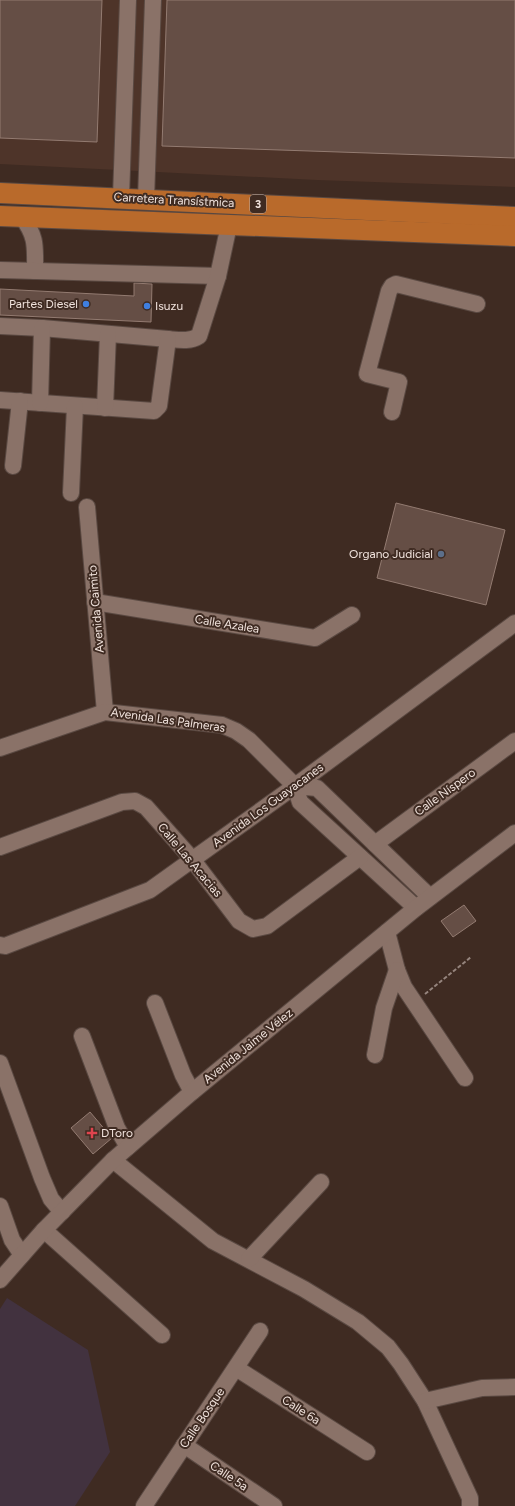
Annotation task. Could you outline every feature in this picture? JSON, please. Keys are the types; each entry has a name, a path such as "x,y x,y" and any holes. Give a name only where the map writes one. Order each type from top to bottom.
{"main road":[{"name":"Carretera Transístmica","path":"0,193 515,217"},
{"name":"Carretera Transístmica","path":"0,216 515,236"}],"street":[{"path":"121,198 128,0"},
{"path":"146,199 153,0"},
{"path":"22,217 30,228 35,244 35,271"},
{"path":"0,326 42,328 168,339 195,339 199,336 218,276 229,225"},
{"path":"0,270 218,276"},
{"path":"392,412 399,382 367,374 389,291 392,286 396,284 477,304"},
{"path":"40,403 42,328"},
{"path":"105,408 108,334"},
{"path":"0,400 154,411 159,406 168,339"},
{"path":"13,466 20,402"},
{"path":"71,493 75,406"},
{"name":"Avenida Caimito","path":"86,507 105,712"},
{"name":"Calle Azalea","path":"95,602 315,638 352,615"},
{"name":"Avenida Los Guayacanes","path":"0,945 5,946 150,890 295,786 515,623"},
{"name":"Avenida Las Palmeras","path":"0,748 105,712 222,725 236,731 249,740 295,786 300,802 416,908"},
{"name":"Calle Níspero","path":"375,844 515,741"},
{"path":"295,786 317,788 430,897"},
{"name":"Calle Las Acacias","path":"0,847 122,802 135,801 146,807 192,859 239,921 253,929 267,926 360,857"},
{"name":"Avenida Jaime Vélez","path":"0,1280 44,1230 113,1160 128,1147 192,1092 416,908 513,837"},
{"path":"387,932 397,970 404,987 465,1078"},
{"path":"375,1055 384,1008 397,970"},
{"path":"155,1003 183,1075 192,1092"},
{"path":"82,1036 117,1128 128,1147"},
{"path":"0,1063 42,1178 51,1199 62,1212"},
{"path":"113,1160 213,1241 304,1289 358,1322 388,1347 425,1401 470,1498 470,1506"},
{"path":"249,1259 321,1182"},
{"path":"0,1206 12,1240 22,1255"},
{"path":"44,1230 162,1335"},
{"name":"Calle Bosque","path":"144,1506 260,1331"},
{"name":"Calle 6a","path":"236,1368 367,1452"},
{"path":"425,1401 482,1388 515,1386"},
{"name":"Calle 5a","path":"184,1445 274,1506"}],"path":[{"path":"414,1002 471,957"}],"shaded area":[{"path":"0,0 515,0 515,187 317,180 0,164"},
{"path":"7,1298 88,1350 110,1452 75,1506 0,1506 0,1309"}],"building":[{"path":"0,0 102,0 97,142 0,138"},
{"path":"167,0 515,0 515,158 162,146"},
{"path":"134,283 152,284 151,322 0,315 0,289 134,296"},
{"name":"Organo Judicial","path":"396,503 505,530 486,605 377,578"},
{"path":"464,905 476,921 453,937 441,921"},
{"name":"DToro","path":"90,1112 112,1138 93,1154 71,1128"}],"place":[{"name":"Partes Diesel","path":"86,304"},
{"name":"Isuzu","path":"147,306"},
{"name":"Organo Judicial","path":"441,554"},
{"name":"DToro","path":"92,1133"}]}
